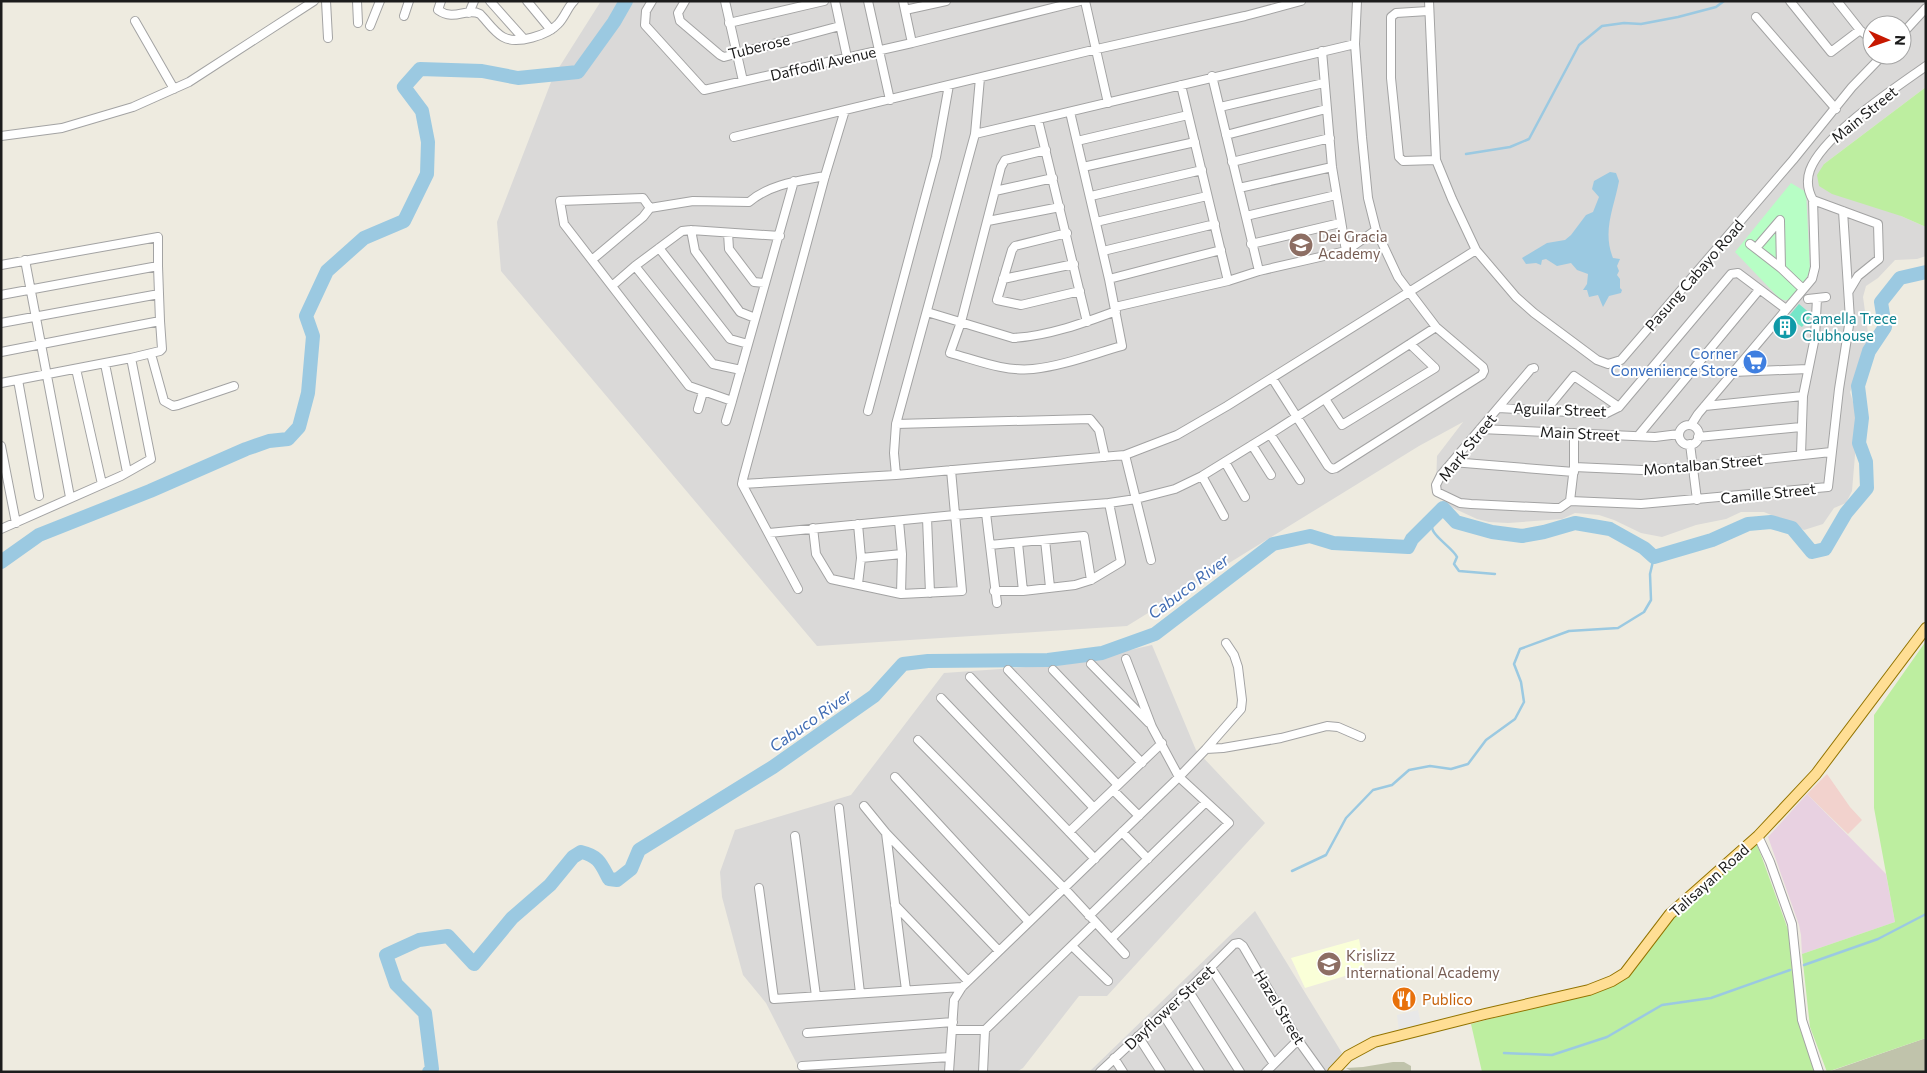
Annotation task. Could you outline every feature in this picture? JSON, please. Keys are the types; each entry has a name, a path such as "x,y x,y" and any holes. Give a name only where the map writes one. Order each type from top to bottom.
{"main road":[{"name":"Talisayan Road","path":"1333,1072 1342,1060 1356,1050 1374,1042 1589,990 1625,974 1659,928 1681,903 1758,836 1816,774 1926,628"}],"street":[{"path":"326,1 328,38"},
{"path":"357,1 358,23"},
{"path":"370,26 380,1"},
{"path":"404,16 409,1"},
{"path":"441,1 438,10 442,13 453,16 476,12 502,36 522,38 542,35 551,30 561,22 569,3"},
{"path":"469,12 474,1"},
{"path":"490,1 522,38"},
{"path":"527,1 551,30"},
{"name":"Daffodil Avenue","path":"652,1 646,11 645,25 704,90 912,43 1051,4 1080,1"},
{"name":"Tuberose","path":"685,1 678,13 680,21 724,57 840,26"},
{"path":"725,1 743,81"},
{"path":"729,23 824,1"},
{"path":"835,1 847,58"},
{"path":"868,1 890,100"},
{"path":"903,1 912,43"},
{"path":"905,10 946,1"},
{"path":"1085,1 1108,102"},
{"path":"734,138 1301,1"},
{"path":"1272,378 1328,466 1334,468 1482,375 1484,371 1483,367 1436,327 1398,277 1376,230 1368,198 1355,44 1357,1"},
{"name":"Pasung Cabayo Road","path":"1429,1 1436,160 1476,250 1516,297 1534,313 1602,363 1615,363 1621,360 1793,160 1852,87 1873,65"},
{"path":"1790,1 1831,52 1860,30 1837,1"},
{"path":"1,136 62,128 134,107 188,82 313,2"},
{"path":"1912,23 1926,8"},
{"path":"1428,11 1396,13 1391,17 1391,78 1399,157 1403,161 1436,160"},
{"path":"1756,17 1836,109"},
{"path":"135,21 174,89"},
{"path":"975,134 1212,76 1355,44"},
{"path":"1322,51 1332,167 1346,251"},
{"name":"Main Street","path":"1480,429 1655,437 1679,434 1682,428 1691,425 1812,279 1814,273 1814,200 1810,193 1808,179 1810,170 1822,150 1842,130 1926,66"},
{"path":"1212,76 1259,271"},
{"path":"896,475 894,453 896,424 975,134 980,78"},
{"path":"1220,107 1324,83"},
{"path":"1181,84 1228,281"},
{"path":"868,411 936,157 949,85"},
{"path":"1226,135 1326,109"},
{"path":"798,588 742,484 743,474 824,176 845,110"},
{"path":"1046,150 1005,160 1001,167 961,322 950,353 1008,368 1032,369 1122,346 1116,309 1091,196 1070,112"},
{"path":"1077,141 1188,115"},
{"path":"1038,120 1067,233 1087,322"},
{"path":"1232,162 1330,138"},
{"path":"1083,168 1195,142"},
{"path":"1239,188 1332,167"},
{"path":"1091,196 1202,170"},
{"path":"592,259 643,217 650,208 693,201 749,202 761,192 794,181 824,176"},
{"path":"995,191 1053,178"},
{"path":"726,421 765,282 780,236 794,181"},
{"path":"1246,216 1336,195"},
{"path":"1096,222 1207,196"},
{"path":"650,208 643,198 560,201 564,224 689,386 732,401"},
{"path":"1814,200 1878,224 1879,259 1858,276 1849,291"},
{"path":"988,221 1060,207"},
{"name":"Camille Street","path":"1570,501 1641,504 1828,487 1838,389 1850,319 1843,211"},
{"path":"1781,268 1780,220 1753,246 1781,268 1803,289"},
{"path":"1252,244 1340,223"},
{"path":"1103,251 1215,224"},
{"path":"612,286 635,266 682,232 691,230 780,236"},
{"path":"691,230 694,251 740,312 755,318"},
{"path":"927,312 1013,338 1026,337 1087,322 1116,309 1228,281 1259,271 1346,251 1376,230"},
{"path":"728,233 729,249 754,282 765,282"},
{"path":"1067,233 1015,246 1012,250 997,300 1021,305 1080,290"},
{"path":"1,265 158,237 162,349 160,352 105,364 1,383"},
{"path":"659,248 730,339 748,344"},
{"path":"1109,279 1222,250"},
{"path":"742,484 896,475 1125,455 1176,435 1227,406 1409,290 1476,250"},
{"path":"25,260 70,498"},
{"path":"1003,279 1074,264"},
{"path":"1,295 158,266"},
{"path":"635,266 714,364 741,370"},
{"name":"Aguilar Street","path":"1498,408 1605,414 1619,407 1731,274 1738,273 1786,309"},
{"path":"1638,436 1759,290"},
{"path":"1,323 159,294"},
{"path":"1801,454 1803,396 1815,338 1813,298 1826,297"},
{"path":"1,352 160,322"},
{"path":"769,533 986,512 1109,503 1136,499 1175,489 1225,462 1436,327"},
{"path":"1325,399 1342,426 1435,368 1410,344"},
{"path":"151,354 164,401 168,404 178,405 234,386"},
{"path":"1,529 102,484 151,459 131,358"},
{"path":"105,364 127,472"},
{"name":"Mark Street","path":"1534,368 1531,369 1441,475 1436,485 1437,492 1460,503 1560,508 1570,501"},
{"path":"76,369 102,484"},
{"path":"1733,372 1808,369"},
{"path":"1546,410 1574,376 1619,407"},
{"path":"18,380 39,496"},
{"path":"698,409 704,392"},
{"path":"1705,406 1803,396"},
{"path":"896,424 1090,419 1099,430 1104,457"},
{"path":"1679,434 1684,443 1690,444 1695,442 1698,437 1698,431 1691,425"},
{"path":"1698,437 1801,426"},
{"path":"1570,501 1574,469 1574,433"},
{"path":"1270,434 1300,480"},
{"path":"1690,444 1697,500"},
{"path":"1252,445 1271,475"},
{"path":"1,446 16,522"},
{"name":"Montalban Street","path":"1452,462 1574,469 1642,470 1694,467 1831,452"},
{"path":"1125,455 1151,560"},
{"path":"1225,462 1246,497"},
{"path":"813,528 816,554 831,579 901,594 962,591 951,470"},
{"path":"1202,476 1224,516"},
{"path":"994,591 1023,591 1075,585 1091,580 1121,562 1109,503"},
{"path":"986,512 994,591 997,602"},
{"path":"927,518 930,593"},
{"path":"899,521 902,554 901,594"},
{"path":"858,524 861,558 858,584"},
{"path":"990,545 1084,536 1091,580"},
{"path":"1045,540 1050,587"},
{"path":"1018,542 1023,591"},
{"path":"861,558 902,554"},
{"path":"949,1072 954,1000 965,984 1179,777 1241,709 1242,700 1238,667 1234,655 1226,643"},
{"path":"1111,939 1229,823 1179,777 1152,727 1126,659"},
{"path":"1091,664 1152,727"},
{"path":"1008,670 1116,787 1139,816"},
{"path":"1053,670 1142,762"},
{"path":"970,677 1094,808"},
{"path":"941,698 1095,859"},
{"path":"1206,749 1281,738 1327,726 1338,727 1361,737"},
{"path":"918,740 1064,888 1125,954"},
{"path":"1070,832 1162,744"},
{"path":"895,777 1030,922"},
{"path":"1089,916 1206,802"},
{"path":"864,806 886,833 999,951"},
{"path":"839,808 860,993"},
{"path":"1122,832 1148,859"},
{"path":"886,833 906,990"},
{"path":"795,836 816,996"},
{"path":"1758,836 1770,862 1792,924 1802,1020 1819,1072"},
{"path":"759,888 774,999 965,984"},
{"path":"895,905 965,984"},
{"path":"983,1072 986,1030 1096,923"},
{"name":"Dayflower Street","path":"1100,1072 1163,1014 1234,944 1239,943"},
{"name":"Hazel Street","path":"1239,943 1243,946 1298,1040 1321,1072"},
{"path":"1072,946 1108,981"},
{"path":"1211,968 1274,1064"},
{"path":"1188,990 1240,1072"},
{"path":"1163,1014 1200,1072"},
{"path":"807,1033 952,1026 986,1030"},
{"path":"1138,1036 1161,1072"},
{"path":"1266,1072 1298,1040"},
{"path":"802,1066 950,1057"},
{"path":"1114,1058 1123,1072"}],"shaded area":[{"path":"601,1 1926,1 1926,87 1824,164 1901,216 1926,227 1926,256 1917,259 1895,260 1878,278 1866,286 1863,297 1868,333 1867,353 1850,392 1858,419 1852,491 1846,503 1834,508 1823,524 1804,530 1764,512 1741,512 1726,519 1696,525 1662,537 1641,533 1599,515 1575,513 1562,519 1508,523 1477,519 1451,507 1441,499 1436,485 1437,456 1463,422 1419,446 1127,626 817,646 501,271 497,222 553,77"},
{"path":"1152,645 1196,750 1265,823 1107,996 1079,996 1023,1068 1016,1072 801,1072 766,1003 743,975 722,897 720,872 735,830 851,795 944,673 1069,664"},
{"path":"1827,774 1850,807 1862,820 1848,834 1807,794"},
{"path":"1807,794 1886,874 1895,922 1802,954 1799,925 1768,837"},
{"path":"1255,911 1342,1053 1327,1072 1089,1072"},
{"name":"Krislizz International Academy","path":"1359,939 1365,970 1305,988 1291,958"},
{"path":"1418,1010 1421,1025 1399,1031 1397,1015"},
{"path":"1926,1038 1926,1072 1828,1072"},
{"path":"1404,1062 1411,1066 1411,1071 1353,1072 1346,1068 1363,1067"}],"green space":[{"path":"1926,87 1926,227 1901,216 1832,194 1819,186 1817,175 1824,164"},
{"path":"1791,183 1806,192 1810,270 1797,292 1790,299 1785,300 1779,298 1735,252"},
{"path":"1799,304 1812,315 1802,327 1788,317"},
{"path":"1926,641 1926,1038 1827,1072 1810,1027 1802,954 1895,922 1874,808 1874,715"},
{"path":"1757,844 1790,935 1799,1025 1815,1072 1482,1072 1471,1024 1523,1010 1624,978 1637,967 1666,924 1681,907"}],"water":[{"path":"1610,172 1616,173 1619,181 1610,220 1609,238 1613,258 1620,259 1617,266 1619,271 1617,275 1620,279 1620,288 1622,290 1621,293 1609,296 1603,307 1598,295 1589,297 1587,290 1583,290 1587,284 1588,274 1577,270 1571,263 1557,266 1546,259 1542,260 1541,265 1536,263 1526,264 1522,258 1547,243 1565,240 1571,235 1586,215 1593,212 1599,197 1592,189 1594,181"}],"waterway":[{"path":"1,562 39,535 150,491 246,449 269,441 288,439 299,427 308,393 313,336 306,316 327,271 364,238 404,221 427,174 428,142 422,111 404,87 420,69 482,71 518,78 578,72 614,22 626,1"},
{"path":"1466,154 1510,147 1529,139 1579,45 1602,26 1624,23 1641,24 1678,17 1716,7 1724,1"},
{"name":"Cabuco River","path":"429,1072 432,1069 425,1013 396,984 386,955 419,940 448,936 474,964 512,918 550,885 573,857 581,852 596,858 609,879 617,880 631,869 639,850 773,767 874,696 903,664 928,661 1048,660 1102,653 1155,634 1273,544 1310,536 1333,543 1408,547 1412,539 1443,508 1456,522 1492,532 1522,536 1575,523 1610,529 1644,548 1654,557 1712,540 1748,524 1771,522 1792,528 1812,552 1825,549 1846,513 1867,488 1866,462 1859,443 1862,418 1858,386 1869,351 1885,327 1881,302 1900,278 1926,272"},
{"path":"1439,514 1432,525 1432,529 1455,553 1457,557 1454,564 1459,571 1495,574"},
{"path":"1292,871 1326,855 1346,818 1373,790 1392,785 1409,770 1430,766 1451,769 1468,764 1486,740 1515,719 1524,702 1521,682 1514,664 1520,649 1569,631 1618,628 1644,612 1651,600 1650,574 1654,557"},
{"path":"1804,965 1878,939 1926,914"},
{"path":"1504,1053 1552,1055 1607,1037 1662,1005 1711,998 1790,970"}],"place":[{"name":"Dei Gracia Academy","path":"1301,245"},
{"name":"Camella Trece Clubhouse","path":"1785,327"},
{"name":"Corner Convenience Store","path":"1755,362"},
{"name":"Krislizz International Academy","path":"1329,964"},
{"name":"Publico","path":"1404,999"}]}
